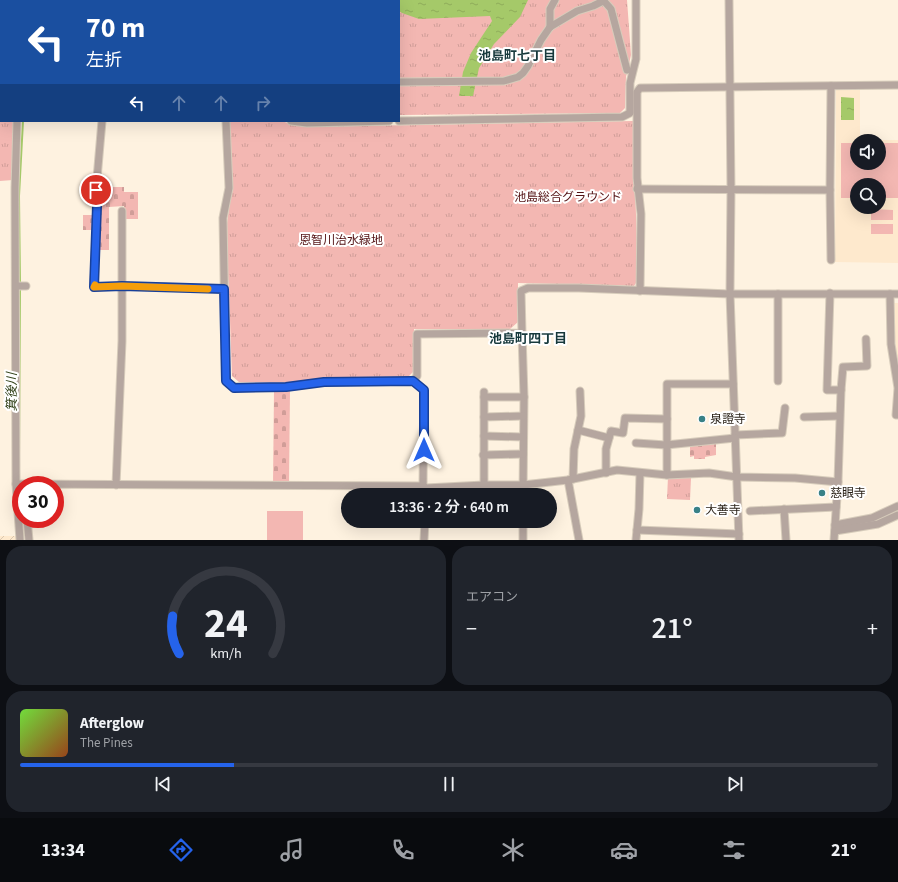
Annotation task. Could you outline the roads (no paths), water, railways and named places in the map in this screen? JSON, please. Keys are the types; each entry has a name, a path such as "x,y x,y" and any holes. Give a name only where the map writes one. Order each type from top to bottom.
{"street":[{"path":"550,27 550,9 555,0"},
{"path":"636,0 636,58 630,82 630,113 637,119"},
{"path":"637,530 696,537 739,537 730,294 731,190 729,0"},
{"path":"400,82 504,81 518,77 528,66 541,40 550,27 577,11 604,1 611,9 627,70"},
{"path":"640,291 641,214 637,189 637,92 640,88 898,85"},
{"path":"831,86 831,260"},
{"path":"400,121 616,118 630,113"},
{"path":"16,476 15,188 17,122"},
{"path":"102,122 96,190 97,206 94,287 122,286 224,289"},
{"path":"226,122 228,188 223,218 226,381 234,388 286,387 324,382 413,381 424,390 425,488"},
{"path":"299,122 348,122"},
{"path":"637,189 830,190"},
{"path":"116,486 122,341 122,211"},
{"path":"16,286 26,286"},
{"path":"523,486 524,397 521,291 528,288 730,294 898,294"},
{"path":"778,294 778,381"},
{"path":"830,294 827,390 841,390"},
{"path":"890,294 890,344 898,388 896,415 898,415"},
{"path":"413,381 417,376 418,334 522,333"},
{"path":"834,540 838,482 839,416 842,367 867,366 866,339"},
{"path":"667,474 667,384 733,384"},
{"path":"578,540 570,479 573,452 581,416 580,391"},
{"path":"484,485 484,394 524,397"},
{"path":"636,443 666,445 735,436 782,433 785,408"},
{"path":"484,417 523,416"},
{"path":"804,417 839,416"},
{"path":"606,473 606,457 611,431 623,433 625,418 667,419"},
{"path":"578,430 609,438"},
{"path":"484,436 523,437"},
{"path":"483,455 524,454"},
{"path":"440,488 484,485 523,486 617,470 640,473 709,474 737,477 795,478 838,482"},
{"path":"636,540 640,473"},
{"path":"64,484 116,486 341,488"},
{"path":"835,528 872,518 898,506"},
{"path":"750,511 836,507"},
{"path":"784,509 786,540"},
{"path":"835,528 878,524 898,515"},
{"path":"19,528 20,540"},
{"path":"28,528 29,540"},
{"path":"424,540 425,528"},
{"path":"523,528 523,540"}],"water":[{"path":"400,0 528,0 520,17 494,44 479,68 473,96 459,96 463,72 471,53 492,21 490,16 419,19 400,12"},
{"path":"841,97 854,98 854,120 841,120"}],"waterway":[{"name":"箕後川","path":"20,283 19,196 23,122"},
{"name":"箕後川","path":"19,455 20,288"},
{"path":"876,521 890,515"}],"place":[{"name":"泉證寺","path":"702,419"},
{"name":"慈眼寺","path":"822,493"},
{"name":"大善寺","path":"697,510"}],"district":[{"name":"池島町七丁目","path":"517,55"},
{"name":"池島町四丁目","path":"528,338"}],"park label":[{"name":"池島総合グラウンド","path":"568,197"},
{"name":"恩智川治水緑地","path":"341,240"}]}
